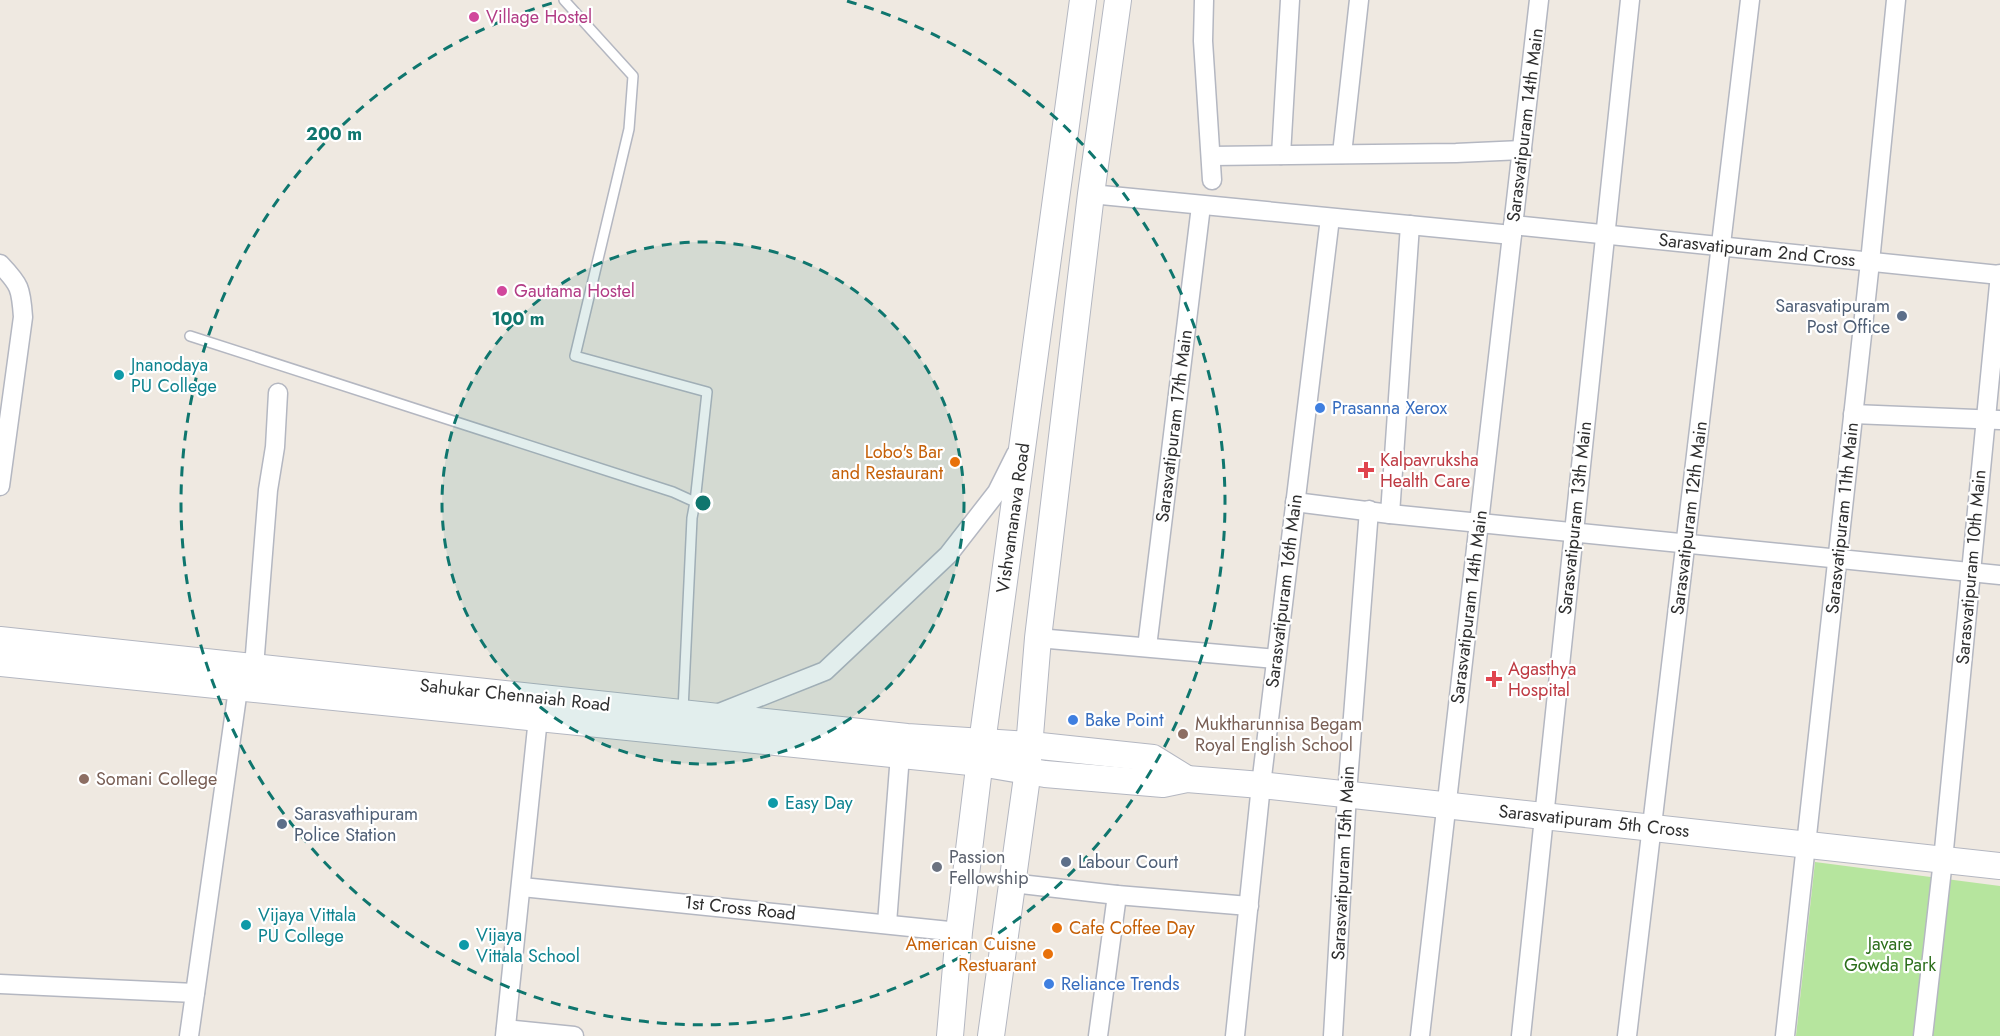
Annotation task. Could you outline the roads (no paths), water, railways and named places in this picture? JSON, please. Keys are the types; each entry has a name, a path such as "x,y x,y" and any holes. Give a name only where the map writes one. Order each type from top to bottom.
{"street":[{"name":"Vishvamanava Road","path":"950,1036 959,932 981,753 1083,0"},
{"name":"Vishvamanava Road","path":"991,1036 1031,745 1038,638 1118,0"},
{"path":"1204,0 1203,41 1212,180"},
{"path":"1281,155 1290,0"},
{"path":"1342,154 1359,0"},
{"name":"Sarasvatipuram 14th Main","path":"1419,1036 1539,0"},
{"name":"Sarasvatipuram 13th Main","path":"1521,1036 1630,0"},
{"name":"Sarasvatipuram 12th Main","path":"1627,1036 1750,0"},
{"name":"Sarasvatipuram 11th Main","path":"1785,1036 1870,262 1896,0"},
{"path":"1211,156 1522,150"},
{"name":"Sarasvatipuram 2nd Cross","path":"1092,194 1410,225 1605,235 2000,274"},
{"name":"Sarasvatipuram 17th Main","path":"1147,646 1201,206"},
{"name":"Sarasvatipuram 16th Main","path":"1235,1036 1261,785 1330,218"},
{"path":"1390,514 1410,225"},
{"path":"0,264 17,282 21,294 23,317 0,486"},
{"name":"Sarasvatipuram 10th Main","path":"1923,1036 1943,860 1970,572 1993,419 2000,274"},
{"path":"189,1036 244,673 275,447 278,393"},
{"path":"1853,414 1993,419"},
{"path":"713,716 825,671 948,555 997,492 1024,439"},
{"path":"1295,502 1390,514 1479,521 2000,576"},
{"name":"Sarasvatipuram 15th Main","path":"1333,1036 1347,794 1369,510"},
{"path":"1038,638 1276,659"},
{"name":"Sahukar Chennaiah Road","path":"0,639 244,673 538,718 900,755 981,753 1031,745"},
{"name":"Sahukar Chennaiah Road","path":"0,663 244,673 713,716 907,737 981,753 1027,770"},
{"path":"538,718 506,1032 574,1036"},
{"name":"Sarasvatipuram 5th Cross","path":"1031,745 1153,758 1187,779"},
{"path":"887,923 900,755"},
{"name":"Sarasvatipuram 5th Cross","path":"1027,770 1045,774 1163,784 1187,779 1261,785 2000,866"},
{"path":"1012,883 1117,895 1249,906"},
{"name":"1st Cross Road","path":"522,887 959,932"},
{"path":"1098,1036 1117,895"},
{"path":"0,984 195,993"}],"lane":[{"path":"564,0 633,76 629,129 575,356 707,392 692,518 682,713"},
{"path":"190,336 673,492 695,502"}],"place":[{"name":"Village Hostel","path":"474,17"},
{"name":"Gautama Hostel","path":"502,291"},
{"name":"Sarasvatipuram Post Office","path":"1902,316"},
{"name":"Jnanodaya PU College","path":"119,375"},
{"name":"Prasanna Xerox","path":"1320,408"},
{"name":"Lobo's Bar and Restaurant","path":"955,462"},
{"name":"Kalpavruksha Health Care","path":"1366,470"},
{"name":"Agasthya Hospital","path":"1494,679"},
{"name":"Bake Point","path":"1073,720"},
{"name":"Muktharunnisa Begam Royal English School","path":"1183,734"},
{"name":"Somani College","path":"84,779"},
{"name":"Easy Day","path":"773,803"},
{"name":"Sarasvathipuram Police Station","path":"282,824"},
{"name":"Labour Court","path":"1066,862"},
{"name":"Passion Fellowship","path":"937,867"},
{"name":"Vijaya Vittala PU College","path":"246,925"},
{"name":"Cafe Coffee Day","path":"1057,928"},
{"name":"Vijaya Vittala School","path":"464,945"},
{"name":"American Cuisne Restuarant","path":"1048,954"},
{"name":"Reliance Trends","path":"1049,984"}],"park label":[{"name":"Javare Gowda Park","path":"1890,954"}]}
